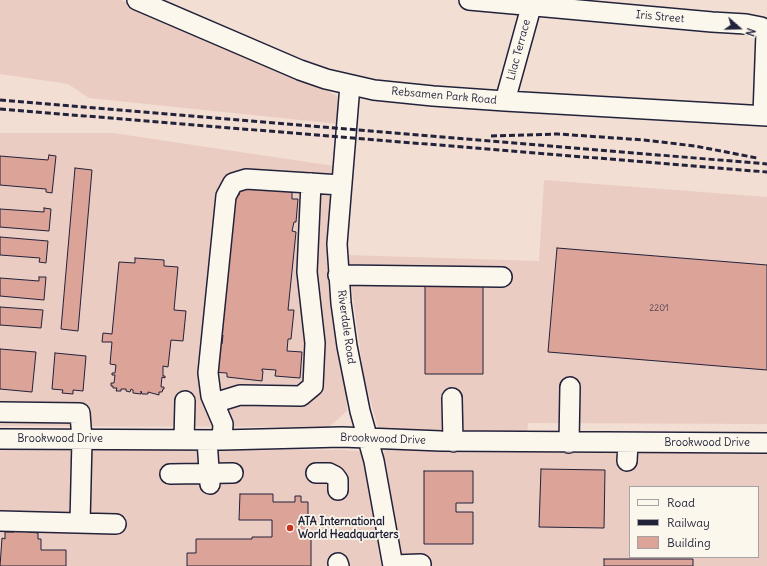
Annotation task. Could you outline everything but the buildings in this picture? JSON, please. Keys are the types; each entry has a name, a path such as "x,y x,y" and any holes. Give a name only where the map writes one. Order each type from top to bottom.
{"street":[{"name":"Rebsamen Park Road","path":"137,0 300,70 326,79 374,90 433,96 765,116"},
{"name":"Iris Street","path":"469,0 532,3 712,22 746,24 761,27 766,33 765,116"},
{"name":"Lilac Terrace","path":"505,100 532,3"},
{"name":"Riverdale Road","path":"350,85 337,244 338,275 347,346 367,438 374,461 393,565"},
{"path":"210,479 215,440 223,424 211,396 208,373 226,196 233,183 246,179 341,185"},
{"path":"214,403 240,395 301,396 313,386 315,343 307,272 311,183"},
{"path":"338,275 502,276"},
{"path":"569,443 570,387"},
{"path":"452,398 453,442"},
{"path":"184,440 185,400"},
{"path":"0,412 80,413 82,440 80,523"},
{"path":"32,439 33,413"},
{"name":"Brookwood Drive","path":"0,439 215,440 342,437 453,442 767,443"},
{"path":"627,462 628,443"},
{"path":"170,474 210,479 233,473"},
{"path":"316,473 328,473 335,476 338,480 338,490"},
{"path":"0,521 116,524"},
{"path":"393,565 421,564"}],"shaded area":[{"path":"0,0 121,0 293,74 337,96 339,124 89,98 68,84 0,74"},
{"path":"0,133 113,133 334,166 328,272 344,374 347,411 329,427 0,426"},
{"path":"544,180 767,197 767,424 528,423 526,451 767,454 767,566 0,566 0,448 344,450 385,453 364,377 347,255 539,261"}],"railway":[{"path":"0,100 767,164"},
{"path":"0,109 767,172"},
{"path":"491,136 558,134 644,140 695,146 757,158"}],"place":[{"name":"ATA International World Headquarters","path":"290,528"}]}
